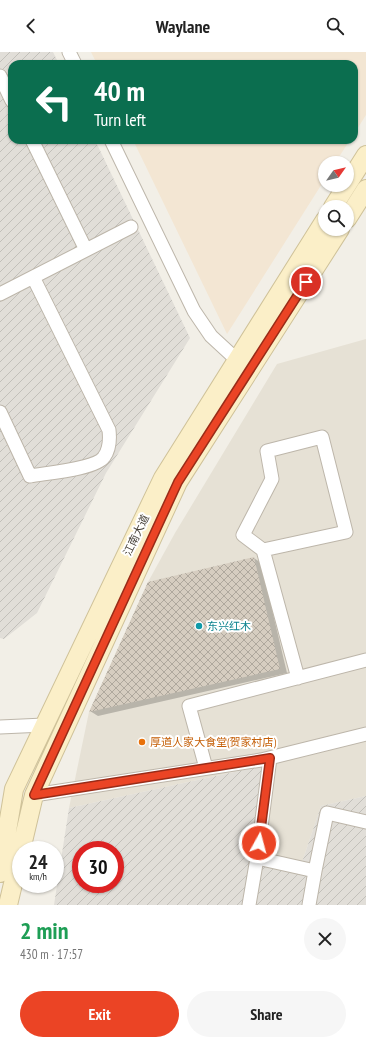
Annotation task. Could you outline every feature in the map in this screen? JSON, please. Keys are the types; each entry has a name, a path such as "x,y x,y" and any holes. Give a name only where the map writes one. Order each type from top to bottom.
{"main road":[{"path":"337,200 366,155"},
{"path":"354,208 366,189"},
{"name":"江南大道","path":"0,874 14,789 163,478 318,231"},
{"name":"江南大道","path":"23,841 34,795 178,482 336,236"},
{"name":"江南大道","path":"8,905 12,888"}],"street":[{"path":"0,76 3,90"},
{"path":"34,144 86,250"},
{"path":"113,144 194,311 211,336 237,360"},
{"path":"0,294 131,227"},
{"path":"0,412 30,476 90,466 104,458 110,443 109,430 33,277"},
{"path":"263,550 346,532 322,437 267,451 272,479 243,535 263,550 298,678"},
{"path":"206,768 189,706 366,660"},
{"path":"0,727 44,725"},
{"path":"34,795 270,758 366,734"},
{"path":"249,905 257,858 270,758"},
{"path":"309,905 327,814 366,822"},
{"path":"257,858 315,872"}],"shaded area":[{"path":"0,52 53,52 57,60 8,60 8,144 97,144 190,338 106,473 37,613 4,639 0,638"},
{"path":"91,52 366,52 366,115 358,128 358,60 95,60"},
{"path":"135,144 347,144 340,156 318,156 318,190 227,334"},
{"path":"366,339 366,796 321,806 300,868 257,858 266,765 69,808 89,712 148,582 175,533 277,364"},
{"path":"266,765 257,858 300,868 321,806 366,796 366,905 54,905 56,893 64,893 64,841 69,808"}],"building":[{"name":"东兴红木","path":"254,557 280,669 89,712 148,582"}],"place":[{"name":"东兴红木","path":"199,626"},
{"name":"厚道人家大食堂(贺家村店)","path":"142,742"}],"route":[{"path":"259,843 270,758 34,795 178,482 306,282"}]}
